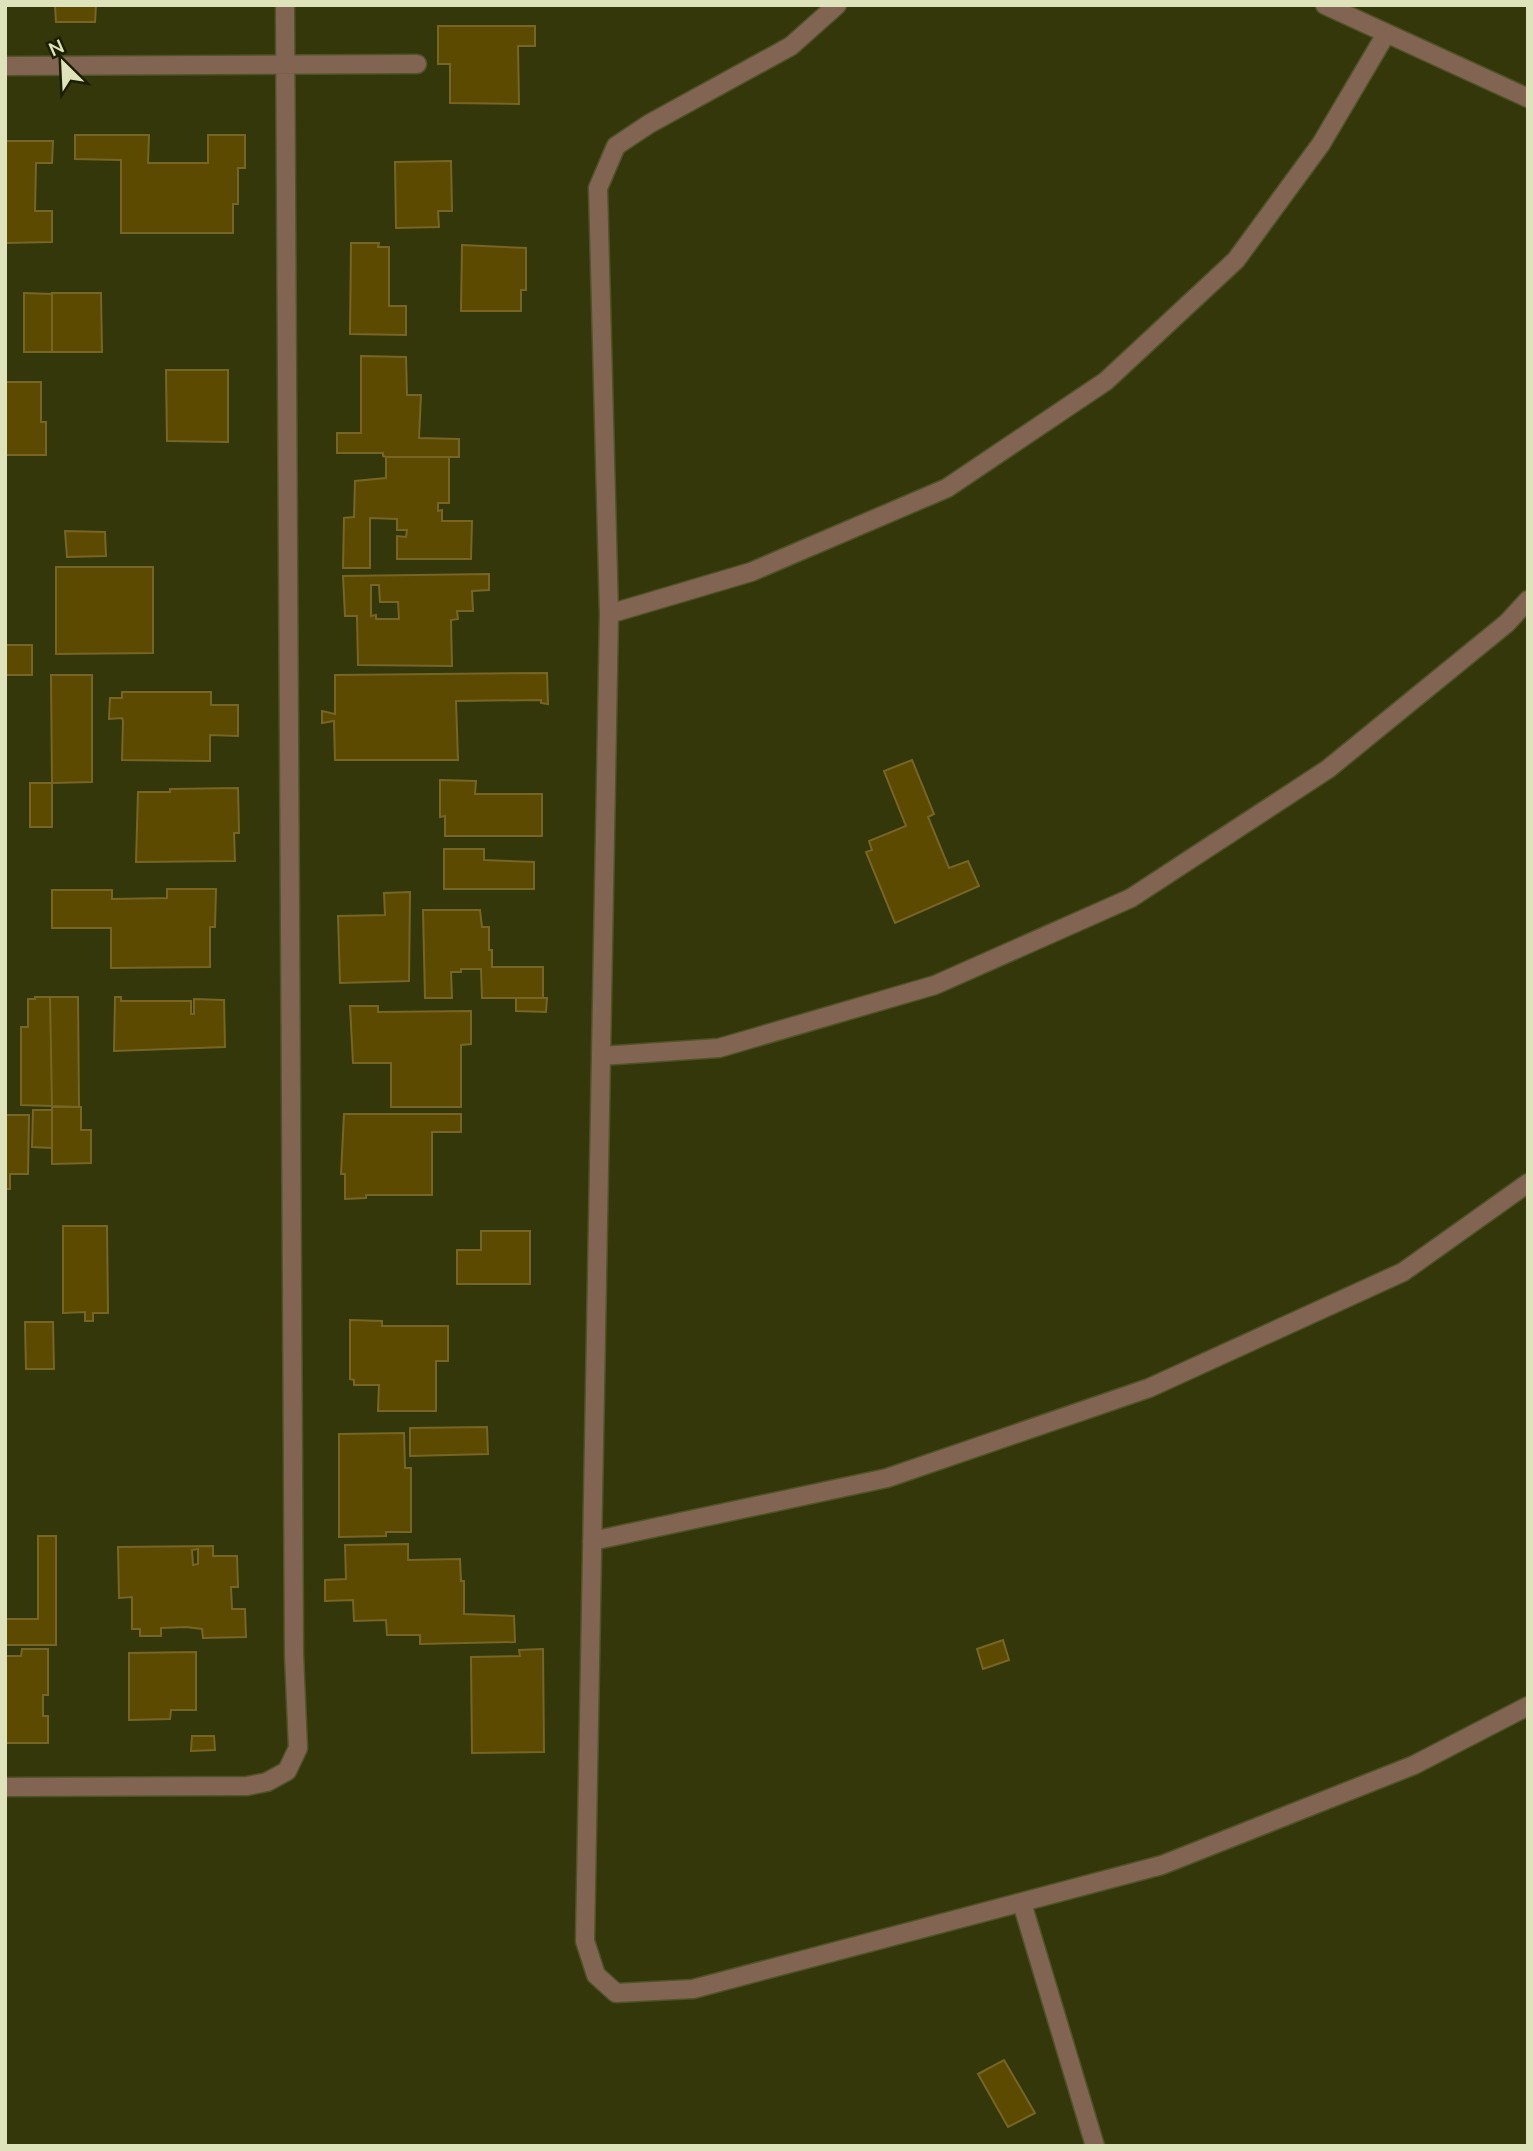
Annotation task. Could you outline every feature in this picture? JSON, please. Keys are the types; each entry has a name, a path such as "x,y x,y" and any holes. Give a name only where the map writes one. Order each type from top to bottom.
{"street":[{"path":"5,1787 247,1786 267,1782 288,1771 298,1748 293,1655 285,5"},
{"path":"837,5 791,46 649,124 616,146 598,188 609,614 585,1941 596,1975 616,1993 693,1989 1162,1865 1414,1765 1528,1706"},
{"path":"1325,5 1528,98"},
{"path":"609,614 751,572 947,488 1106,381 1236,260 1321,144 1386,34"},
{"path":"5,66 417,64"},
{"path":"601,1056 719,1048 935,985 1130,898 1328,769 1507,622 1528,600"},
{"path":"592,1541 887,1478 1149,1388 1403,1272 1528,1184"},
{"path":"1022,1903 1095,2146"}],"building":[{"path":"55,5 96,5 95,22 56,22"},
{"path":"438,26 535,26 535,46 518,46 519,104 450,103 450,64 438,64"},
{"path":"75,135 149,135 148,163 208,163 208,135 245,135 245,168 238,168 238,204 233,204 233,233 121,233 121,160 75,159"},
{"path":"5,141 53,141 52,163 36,163 35,211 52,211 52,242 5,243"},
{"path":"451,161 452,211 438,211 439,227 396,228 395,162"},
{"path":"351,243 379,243 378,247 389,247 389,306 406,306 406,335 350,334"},
{"path":"462,245 526,248 526,290 521,290 521,311 461,311"},
{"path":"24,293 52,294 52,352 24,352"},
{"path":"52,293 101,293 102,352 52,352"},
{"path":"361,356 406,357 407,395 421,395 419,438 459,439 459,457 386,457 383,453 337,453 337,433 361,433"},
{"path":"166,370 228,370 228,442 167,441"},
{"path":"5,382 41,382 41,422 46,422 46,455 5,455"},
{"path":"386,457 449,457 449,503 438,503 438,511 442,510 442,521 472,521 471,559 397,559 397,536 406,537 407,530 397,530 397,519 370,518 370,568 343,568 344,518 354,517 355,481 386,478"},
{"path":"65,531 105,532 106,556 67,557"},
{"path":"56,567 153,567 153,653 56,654"},
{"path":"489,574 489,590 472,591 473,611 457,611 458,619 451,620 452,666 358,665 357,616 345,616 343,576","holes":["371,585 379,585 380,602 398,602 399,619 376,619 376,615 371,616"]},
{"path":"5,645 32,645 32,675 5,675"},
{"path":"547,673 548,704 541,703 541,700 456,701 458,760 335,760 334,721 322,723 322,711 335,714 335,675"},
{"path":"51,675 92,675 92,782 52,783"},
{"path":"122,692 211,692 211,705 238,705 238,736 210,735 210,761 122,760 123,721 122,718 109,719 110,698 122,698"},
{"path":"912,760 934,814 928,817 949,868 968,861 979,886 895,923 866,852 872,850 869,841 906,826 884,771"},
{"path":"440,780 476,781 475,794 542,794 542,836 445,836 445,816 440,817"},
{"path":"30,783 52,783 52,827 30,827"},
{"path":"238,788 239,833 234,833 235,861 136,862 138,792"},
{"path":"444,849 484,849 484,860 534,862 534,889 444,889"},
{"path":"167,889 216,889 215,927 210,927 210,967 111,968 111,928 52,928 52,890 112,890 112,899 167,898"},
{"path":"410,892 409,981 340,983 338,916 385,915 384,893"},
{"path":"423,910 480,910 482,927 489,927 492,967 543,967 543,998 482,998 481,969 461,969 461,972 451,972 452,998 425,998"},
{"path":"50,997 52,1106 21,1105 21,1027 28,1027 28,999"},
{"path":"50,997 78,997 79,1107 52,1106"},
{"path":"115,997 121,997 121,1001 191,1001 191,1014 194,1014 194,999 224,1000 225,1047 114,1051"},
{"path":"516,998 547,998 546,1012 516,1011"},
{"path":"350,1006 378,1006 378,1012 471,1011 471,1044 461,1045 461,1107 391,1107 391,1063 353,1063"},
{"path":"52,1107 81,1107 81,1130 91,1130 91,1163 52,1164"},
{"path":"33,1110 52,1110 52,1148 32,1147"},
{"path":"344,1114 461,1114 461,1132 432,1132 432,1195 366,1195 366,1198 345,1199 345,1174 341,1174"},
{"path":"5,1115 29,1115 28,1174 10,1174 10,1189 5,1189"},
{"path":"63,1226 107,1226 108,1313 93,1313 93,1321 85,1321 85,1312 63,1313"},
{"path":"481,1231 530,1231 530,1284 457,1284 457,1250 481,1250"},
{"path":"350,1320 382,1321 382,1326 448,1326 448,1361 436,1361 436,1411 378,1411 379,1385 354,1385 354,1380 350,1379"},
{"path":"25,1322 53,1322 54,1369 26,1369"},
{"path":"487,1427 488,1454 410,1456 410,1428"},
{"path":"404,1433 405,1468 411,1468 411,1532 386,1532 386,1536 339,1537 339,1434"},
{"path":"38,1536 56,1536 56,1645 5,1645 5,1619 38,1619"},
{"path":"408,1544 408,1560 460,1559 461,1581 464,1581 464,1614 514,1616 515,1642 420,1644 420,1635 387,1635 386,1620 354,1621 353,1600 325,1601 325,1580 346,1579 345,1545"},
{"path":"213,1546 213,1556 237,1556 238,1587 231,1587 232,1609 245,1609 246,1637 203,1638 202,1629 186,1627 161,1628 161,1636 140,1636 140,1629 132,1629 132,1597 119,1598 118,1547","holes":["198,1549 198,1564 193,1565 192,1550"]},
{"path":"1003,1640 1009,1660 983,1669 977,1649"},
{"path":"22,1649 48,1649 48,1695 43,1695 43,1716 48,1716 48,1743 5,1743 5,1656 21,1656"},
{"path":"543,1649 544,1752 472,1753 471,1657 520,1656 519,1650"},
{"path":"196,1652 196,1710 171,1710 170,1719 129,1720 129,1653"},
{"path":"192,1736 214,1736 215,1750 191,1751"},
{"path":"1004,2060 1035,2113 1008,2127 978,2074"}]}
